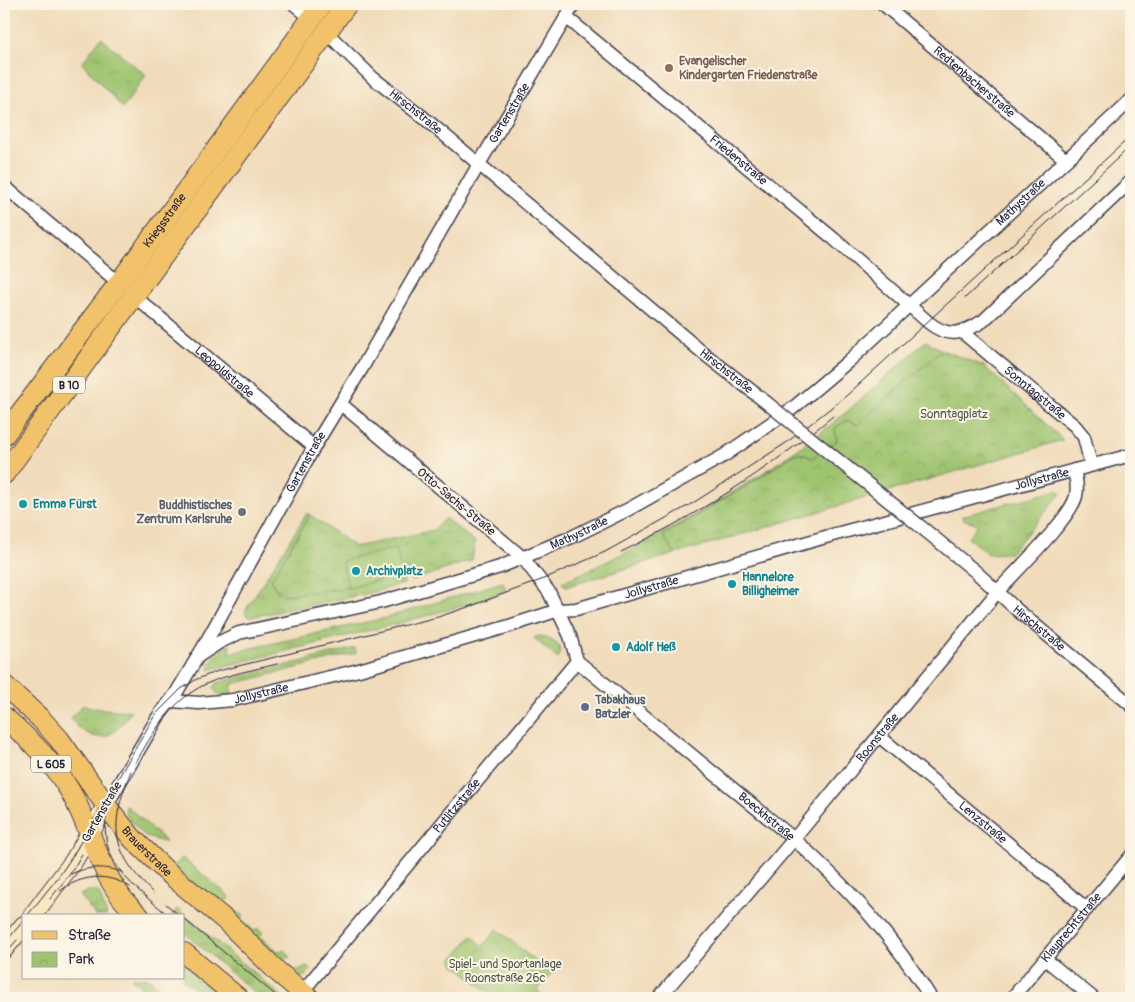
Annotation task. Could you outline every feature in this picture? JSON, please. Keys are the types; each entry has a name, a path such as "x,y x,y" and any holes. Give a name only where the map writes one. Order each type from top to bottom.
{"main road":[{"name":"B 10","path":"326,32 347,6"},
{"name":"Kriegsstraße","path":"4,436 316,11"},
{"name":"Kriegsstraße","path":"4,474 326,32"},
{"name":"Brauerstraße","path":"4,685 59,739 106,806 133,839 156,862 225,920 278,972 305,995"},
{"name":"L 605","path":"4,717 37,748 57,772 71,793 108,878 137,914"},
{"path":"185,954 238,998"}],"street":[{"path":"294,4 316,11"},
{"name":"Gartenstraße","path":"34,914 74,862 153,725 171,701 221,616 314,447 341,404 479,164 574,4"},
{"name":"Redtenbacherstraße","path":"883,4 1066,160"},
{"name":"Friedenstraße","path":"566,17 834,239 909,306"},
{"name":"Hirschstraße","path":"326,32 373,78 479,164 702,352 926,531 1131,705"},
{"name":"Mathystraße","path":"197,657 220,642 240,633 427,589 500,567 568,539 622,512 725,455 764,429 822,384 1131,100"},
{"path":"909,306 928,322 944,332 954,334 962,332 982,321 1131,182"},
{"path":"4,186 118,282"},
{"name":"Leopoldstraße","path":"134,296 314,447"},
{"name":"Sonntagstraße","path":"962,332 1075,426 1084,437 1091,465"},
{"name":"Otto-Sachs-Straße","path":"341,404 522,558 541,580 559,610"},
{"name":"Jollystraße","path":"171,701 199,703 233,700 359,670 559,610 576,609 836,534 1131,455"},
{"name":"Roonstraße","path":"659,998 794,839 998,591 1066,515 1076,498 1077,486 1074,470"},
{"path":"559,610 570,636 577,661"},
{"name":"Boeckhstraße","path":"577,661 794,839 842,885 884,931 931,998"},
{"name":"Putlitzstraße","path":"305,995 577,661"},
{"name":"Lenzstraße","path":"879,736 1087,909"},
{"name":"Klauprechtstraße","path":"1012,998 1131,856"},
{"path":"4,949 22,927"},
{"path":"1045,959 1092,998"}],"green space":[{"path":"101,38 146,75 123,108 82,63"},
{"path":"926,341 942,350 857,425 847,420 835,428 837,441 812,459 805,454 794,454 751,483 663,535 675,554 568,586 564,585 562,582 644,543 684,521 785,458 844,414"},
{"name":"Sonntagplatz","path":"942,350 984,366 1063,440 675,554 663,535 751,483 794,454 805,454 812,459 837,441 835,428 847,420 857,425"},
{"path":"1058,490 1061,494 1010,553 988,554 968,538 978,524 963,519 962,516"},
{"path":"307,513 310,515 272,578 272,583 278,592 341,589 402,574 404,584 361,595 251,617 247,616 245,612 247,608"},
{"name":"Archivplatz","path":"310,515 355,547 434,530 445,518 475,542 472,560 412,581 409,572 348,588 284,595 275,588 272,578"},
{"path":"396,548 402,574 348,588 342,561"},
{"path":"503,582 506,590 473,603 209,670 216,655 230,644 230,653 385,618"},
{"path":"539,636 546,637 559,645 558,659 534,638"},
{"path":"355,648 356,653 232,684 231,695 219,696 213,687 217,683"},
{"path":"83,705 100,709 131,711 111,734 97,737 80,729 70,719"},
{"path":"126,805 166,842 146,836 138,830 125,814"},
{"path":"182,858 229,896 230,899 214,901 173,868"},
{"path":"88,891 99,893 106,914 94,914 80,895"},
{"path":"177,909 183,914 173,914"},
{"path":"232,909 243,916 241,919 254,931 258,928 263,933 260,936 278,951 284,950 291,957 282,959 291,972 307,967 310,970 306,976 293,976 225,910"},
{"path":"185,916 284,998 261,998 185,934"},
{"name":"Spiel- und Sportanlage Roonstraße 26c","path":"497,929 551,974 537,991 546,998 495,998 451,961 472,936 483,946"},
{"path":"185,964 200,977 197,981 201,985 204,980 226,998 205,998 183,980 185,980"},
{"path":"134,980 150,980 170,996 176,989 187,998 156,998"}],"tram line":[{"path":"29,914 72,857 155,715 181,689 197,679 218,671 438,617 471,606 541,580 605,552 693,503 786,443 846,396 1131,136"},
{"path":"965,298 1131,146"},
{"path":"621,552 677,523 758,473 833,416"},
{"path":"135,764 164,718 194,691 206,684 241,672 277,664"},
{"path":"131,771 119,807 118,836 121,850 128,864 153,893"},
{"path":"109,801 105,822 106,839 111,855 118,868 129,881 167,914"},
{"path":"50,899 70,874 82,854"},
{"path":"71,874 84,869 96,868 122,872"},
{"path":"60,891 77,882 94,877 112,879 130,887"},
{"path":"166,904 178,914"},
{"path":"185,920 279,998"},
{"path":"4,944 22,922"},
{"path":"4,955 17,940"}],"place":[{"name":"Evangelischer Kindergarten Friedenstraße","path":"669,68"},
{"name":"Emma Fürst","path":"23,504"},
{"name":"Buddhistisches Zentrum Karlsruhe","path":"242,512"},
{"name":"Archivplatz","path":"356,571"},
{"name":"Hannelore Billigheimer","path":"732,584"},
{"name":"Adolf Heß","path":"616,647"},
{"name":"Tabakhaus Batzler","path":"585,707"}]}
